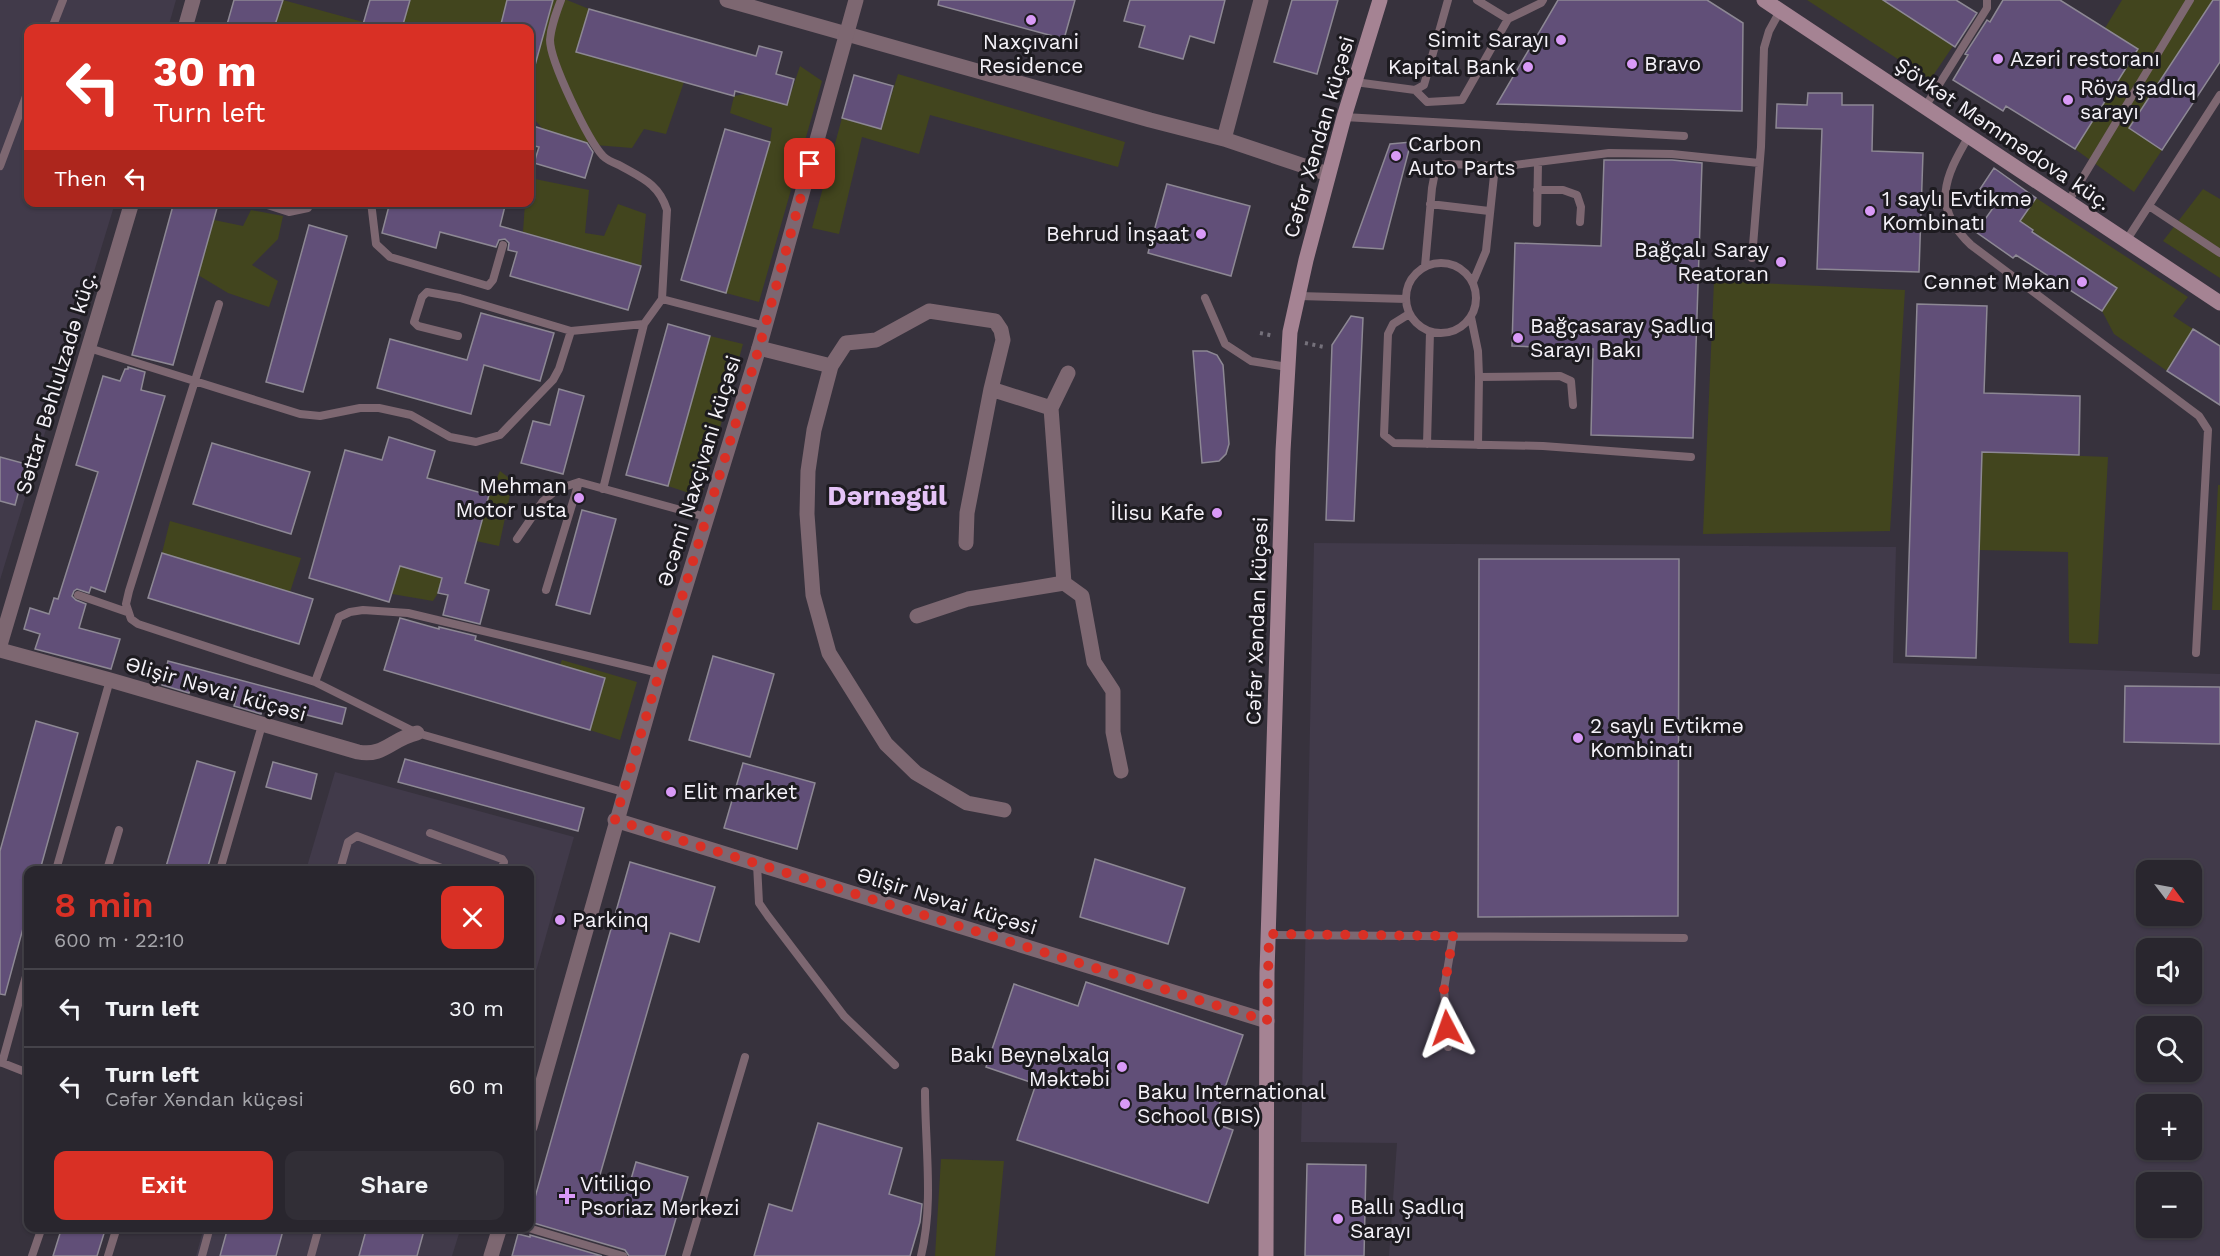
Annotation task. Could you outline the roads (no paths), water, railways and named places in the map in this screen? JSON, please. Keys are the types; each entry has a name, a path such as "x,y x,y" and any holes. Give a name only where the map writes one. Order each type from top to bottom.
{"main road":[{"name":"Cəfər Xəndan küçəsi","path":"1266,1256 1269,934 1282,462 1290,332 1316,218 1380,0"},
{"name":"Şövkət Məmmədova küç.","path":"1764,0 2220,303"}],"street":[{"path":"186,24 193,0"},
{"path":"727,0 1138,117 1224,139 1328,174"},
{"name":"Əcəmi Naxçivani küçəsi","path":"534,1113 623,792 759,348 856,0"},
{"path":"1224,139 1261,0"},
{"name":"Səttar Bəhlulzadə küç.","path":"0,645 131,207"},
{"path":"966,543 967,513 991,389 1004,340 995,321 929,311 876,340 846,343 831,366 814,430 808,471 807,514 813,595 829,653 886,744 916,773 967,803 1004,810"},
{"path":"759,348 831,366"},
{"path":"1068,373 1051,408 1064,582 1082,596 1094,662 1113,691 1113,732 1121,771"},
{"path":"991,389 1051,408"},
{"path":"917,616 968,599 1064,582"},
{"name":"Əlişir Nəvai küçəsi","path":"0,650 367,754 376,754 404,736 417,733"},
{"name":"Əlişir Nəvai küçəsi","path":"615,820 1267,1021"},
{"path":"491,1256 498,1232"}],"lane":[{"path":"54,24 63,0"},
{"path":"561,0 552,27 550,42 553,56 582,122 603,156 654,185 663,197 667,210 662,299 644,324 603,489"},
{"path":"1355,82 1415,90 1424,85 1448,0"},
{"path":"1477,0 1508,19"},
{"path":"1415,90 1427,102 1462,100 1508,19 1543,0"},
{"path":"1925,107 1987,8 1987,0"},
{"path":"2068,202 2190,0"},
{"path":"1752,258 1764,48 1769,31 1780,11"},
{"path":"2126,241 2216,109 2220,95"},
{"path":"0,166 24,102"},
{"path":"1344,117 1683,136"},
{"path":"1969,136 1952,166 1946,195 1946,209 1958,233 2199,417 2208,430 2196,653"},
{"path":"1425,266 1430,204 1436,166 1538,163 1610,153 1672,154 1759,163"},
{"path":"1536,223 1538,163"},
{"path":"1473,282 1486,251 1495,166"},
{"path":"1538,190 1563,190 1577,195 1581,207 1580,222"},
{"path":"1430,204 1489,211"},
{"path":"2149,206 2220,253"},
{"path":"274,207 289,212 308,207"},
{"path":"371,207 376,244 390,257 488,286 493,280 503,245"},
{"path":"1471,317 1457,330 1448,333 1430,332 1415,322 1409,314 1406,299 1407,287 1411,279 1425,266 1443,262 1452,264 1467,274 1473,282 1476,300 1471,317 1478,351 1479,376 1478,445"},
{"path":"458,336 418,326 414,322 422,297 427,292 460,298 571,331 644,324"},
{"path":"1299,296 1406,299"},
{"path":"1205,298 1225,344 1251,361 1287,367"},
{"path":"662,299 765,326"},
{"path":"219,304 129,591 126,604 131,619 138,624 315,682 417,733 623,792"},
{"path":"1409,314 1393,324 1388,334 1384,435 1394,443 1543,446 1691,457"},
{"path":"89,348 300,414 320,416 360,408 379,408 411,415 450,436 476,442 500,435 553,380 559,369 571,331"},
{"path":"1427,444 1430,332"},
{"path":"1479,376 1560,376 1567,378 1571,381 1573,405"},
{"path":"546,590 579,482"},
{"path":"517,539 543,501 558,489 579,482 706,517"},
{"path":"78,595 127,612"},
{"path":"315,682 339,617 363,610 408,613 659,673"},
{"path":"57,866 110,680"},
{"path":"221,866 262,725"},
{"path":"108,866 119,830"},
{"path":"430,833 502,859 502,866"},
{"path":"341,866 348,842 357,836 436,866"},
{"path":"757,864 759,903 844,1016 896,1065"},
{"path":"1269,934 1684,938"},
{"path":"1448,1047 1444,989 1453,936"},
{"path":"24,983 1,1062 24,1071"},
{"path":"686,1256 745,1057"},
{"path":"921,1256 927,1233 925,1091"},
{"path":"534,1230 623,1256"},
{"path":"32,1256 40,1232"},
{"path":"108,1256 115,1232"},
{"path":"202,1256 209,1232"},
{"path":"311,1256 318,1232"}],"place":[{"name":"Naxçıvani Residence","path":"1031,20"},
{"name":"Simit Sarayı","path":"1561,40"},
{"name":"Azəri restoranı","path":"1998,59"},
{"name":"Bravo","path":"1632,64"},
{"name":"Kapital Bank","path":"1528,67"},
{"name":"Röya şadlıq sarayı","path":"2068,100"},
{"name":"Carbon Auto Parts","path":"1396,156"},
{"name":"1 saylı Evtikmə Kombinatı","path":"1870,211"},
{"name":"Behrud İnşaat","path":"1201,234"},
{"name":"Bağçalı Saray Reatoran","path":"1781,262"},
{"name":"Cənnət Məkan","path":"2082,282"},
{"name":"Bağçasaray Şadlıq Sarayı Bakı","path":"1518,338"},
{"name":"Mehman Motor usta","path":"579,498"},
{"name":"İlisu Kafe","path":"1217,513"},
{"name":"2 saylı Evtikmə Kombinatı","path":"1578,738"},
{"name":"Elit market","path":"671,792"},
{"name":"Parkinq","path":"560,920"},
{"name":"Bakı Beynəlxalq Məktəbi","path":"1122,1067"},
{"name":"Baku International School (BIS)","path":"1125,1104"},
{"name":"Vitiliqo Psoriaz Mərkəzi","path":"567,1196"},
{"name":"Ballı Şadlıq Sarayı","path":"1338,1219"}],"district":[{"name":"Dərnəgül","path":"887,496"}]}
